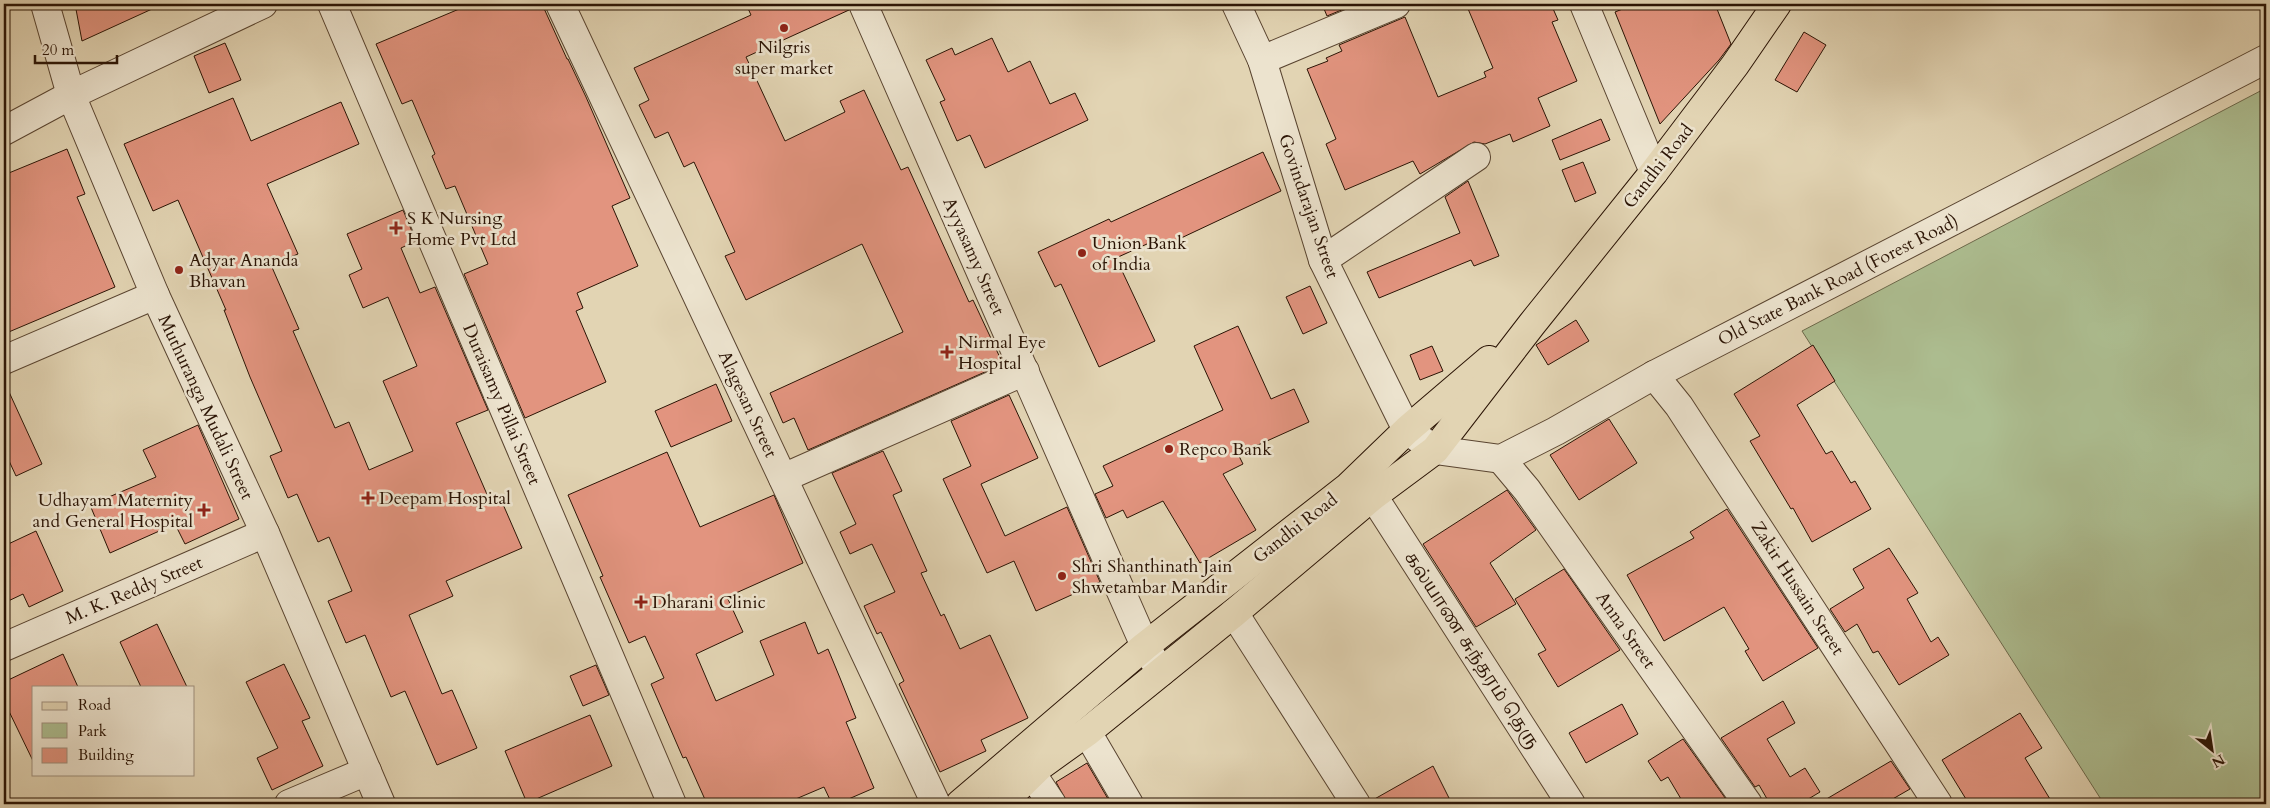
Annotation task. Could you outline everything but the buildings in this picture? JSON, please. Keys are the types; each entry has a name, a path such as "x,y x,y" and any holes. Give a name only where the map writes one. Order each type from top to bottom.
{"main road":[{"name":"Gandhi Road","path":"1001,804 1032,774 1234,613 1373,496 1435,450 1532,324 1654,172 1735,65 1777,4"},
{"name":"Gandhi Road","path":"960,804 1145,646 1348,487 1407,430 1532,324"}],"street":[{"name":"Muthuranga Mudali Street","path":"45,4 71,95 155,295 264,533 381,804"},
{"path":"4,131 71,95 263,4"},
{"name":"Duraisamy Pillai Street","path":"332,4 672,804"},
{"name":"Alagesan Street","path":"560,4 936,804"},
{"name":"Ayyasamy Street","path":"863,4 1145,646 1161,672"},
{"name":"Govindarajan Street","path":"1236,4 1262,60 1323,260 1407,430"},
{"path":"1262,60 1396,4"},
{"path":"1584,4 1654,172"},
{"name":"Old State Bank Road (Forest Road)","path":"1501,459 1556,431 1654,375 2266,59"},
{"path":"1323,260 1476,157"},
{"path":"4,360 155,295"},
{"path":"783,478 1025,371"},
{"name":"Zakir Hussain Street","path":"1654,375 1679,406 1938,804"},
{"path":"1407,430 1435,450 1501,459"},
{"name":"Anna Street","path":"1501,459 1527,490 1748,804"},
{"name":"கல்யாண சுந்தரம் தெரு","path":"1373,496 1571,804"},
{"name":"M. K. Reddy Street","path":"4,646 264,533"},
{"path":"1234,613 1356,804"},
{"path":"1087,732 1129,804"},
{"path":"289,804 367,771"},
{"path":"1032,774 1052,804"}],"green space":[{"path":"2266,88 2266,804 2104,804 1802,331"}],"place":[{"name":"Nilgris super market","path":"784,28"},
{"name":"S K Nursing Home Pvt Ltd","path":"396,228"},
{"name":"Union Bank of India","path":"1082,253"},
{"name":"Adyar Ananda Bhavan","path":"179,270"},
{"name":"Nirmal Eye Hospital","path":"947,352"},
{"name":"Repco Bank","path":"1169,449"},
{"name":"Deepam Hospital","path":"368,498"},
{"name":"Udhayam Maternity and General Hospital","path":"204,510"},
{"name":"Shri Shanthinath Jain Shwetambar Mandir","path":"1062,576"},
{"name":"Dharani Clinic","path":"641,602"}]}
